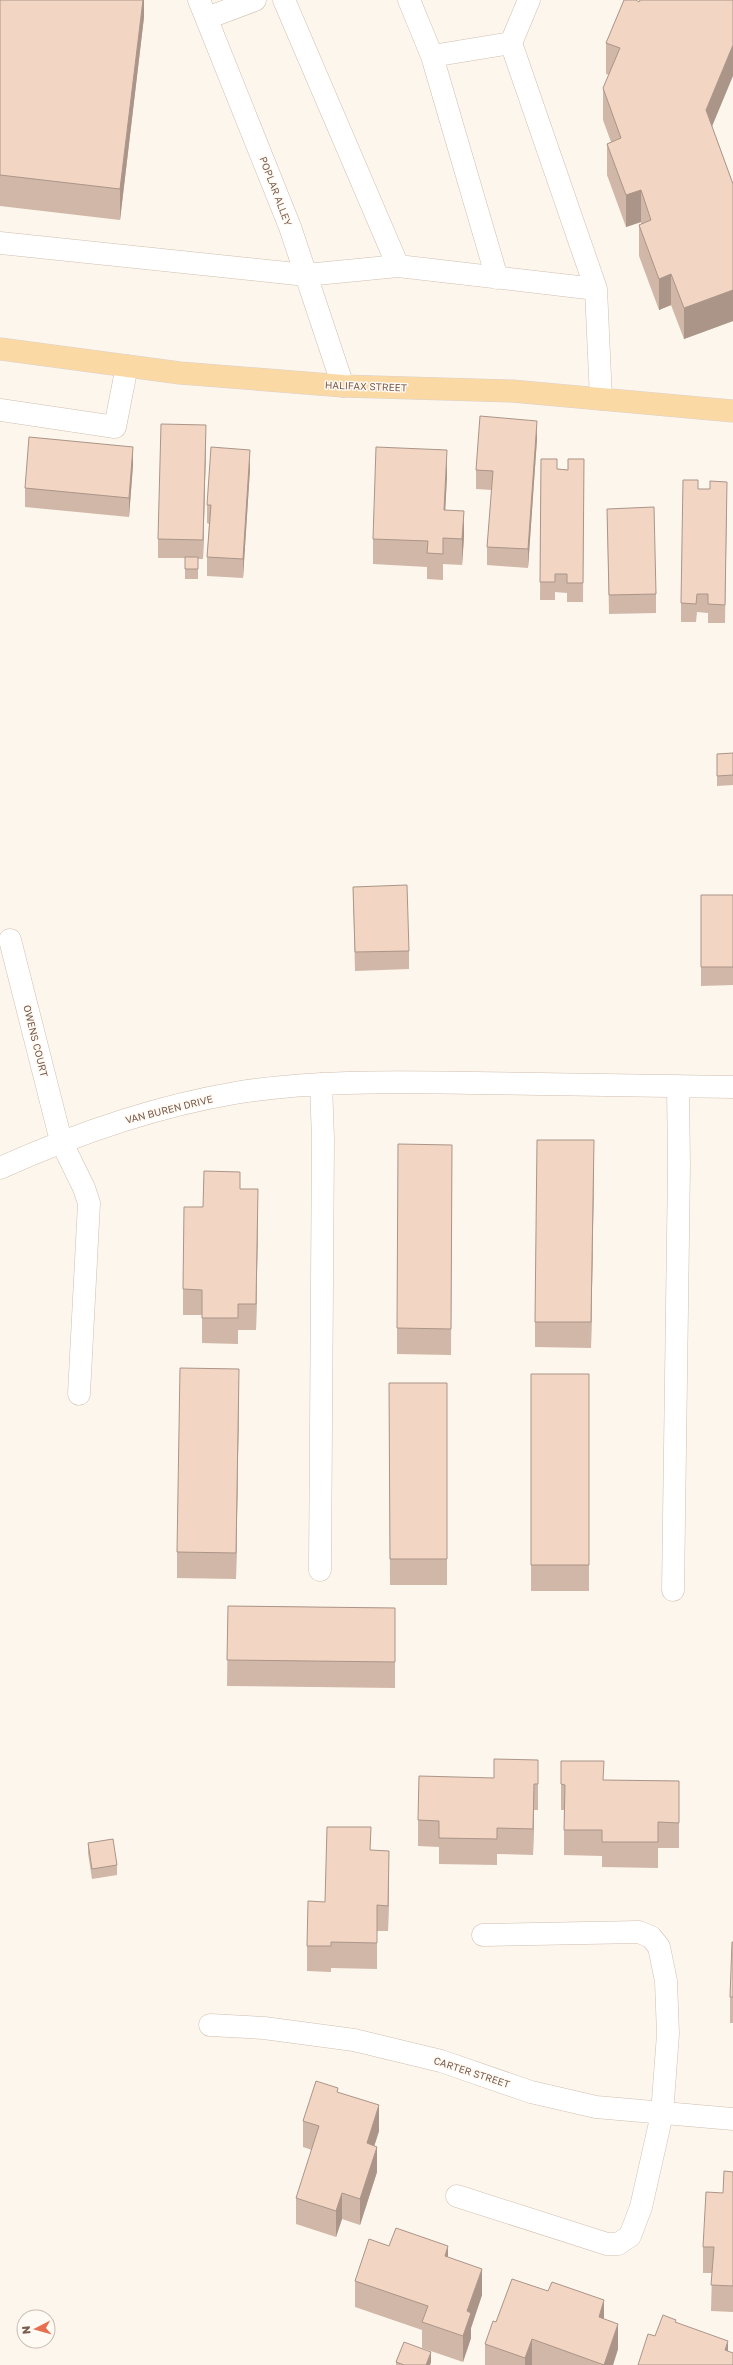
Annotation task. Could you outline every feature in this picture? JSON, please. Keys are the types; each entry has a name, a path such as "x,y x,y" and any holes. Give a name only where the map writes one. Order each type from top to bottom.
{"main road":[{"name":"HALIFAX STREET","path":"0,349 180,373 343,386 512,391 733,411"}],"street":[{"path":"203,9 255,0"},
{"path":"284,0 398,266"},
{"path":"409,0 432,56 496,278"},
{"path":"529,0 511,43 596,289 601,399"},
{"name":"POPLAR ALLEY","path":"203,9 282,205 343,386"},
{"path":"432,56 511,43"},
{"path":"0,243 306,275 398,266 596,289"},
{"path":"0,410 116,427 127,366"},
{"name":"OWENS COURT","path":"10,940 61,1141 84,1188 89,1203 79,1394"},
{"name":"VAN BUREN DRIVE","path":"0,1168 61,1141 148,1112 236,1093 321,1084 405,1082 733,1087"},
{"path":"320,1570 323,1139 321,1084"},
{"path":"673,1590 679,1166 678,1086"},
{"path":"457,2196 607,2244 618,2244 630,2236 640,2207 662,2114 668,2034 666,1981 659,1947 651,1937 639,1932 483,1935"},
{"name":"CARTER STREET","path":"210,2024 264,2028 354,2040 441,2061 531,2092 588,2106 662,2114 733,2119"}],"building":[{"path":"0,0 143,0 120,189 0,175"},
{"path":"624,0 636,0 639,2 640,0 733,0 733,45 706,110 733,184 733,290 684,308 671,274 659,279 639,225 651,220 641,190 626,195 607,144 621,138 603,88 620,48 606,43"},
{"path":"480,416 537,421 528,549 487,547 493,471 476,470"},
{"path":"161,424 206,425 203,540 158,539"},
{"path":"29,437 133,447 129,498 25,488"},
{"path":"211,447 250,450 243,559 207,557 211,505 207,505"},
{"path":"376,447 447,450 444,510 464,511 462,539 443,538 443,554 427,553 428,541 373,539"},
{"path":"541,459 557,459 557,469 568,470 568,459 584,459 583,583 567,583 567,574 555,574 555,582 540,582"},
{"path":"683,480 698,480 698,489 710,489 710,481 727,482 725,605 708,604 708,594 697,594 696,604 681,603"},
{"path":"654,507 656,594 609,595 607,509"},
{"path":"185,557 198,557 198,569 185,569"},
{"path":"733,753 733,775 717,776 717,754"},
{"path":"407,885 409,951 355,952 353,887"},
{"path":"701,895 733,895 733,967 701,967"},
{"path":"537,1140 594,1140 591,1322 535,1322"},
{"path":"398,1144 452,1145 451,1329 397,1328"},
{"path":"204,1171 240,1172 240,1189 258,1189 256,1304 238,1304 238,1318 202,1318 202,1290 183,1289 184,1207 203,1207"},
{"path":"180,1368 239,1369 236,1553 177,1552"},
{"path":"531,1374 589,1374 589,1565 531,1565"},
{"path":"389,1383 447,1383 447,1559 390,1559"},
{"path":"228,1606 395,1608 395,1662 227,1660"},
{"path":"494,1759 538,1760 538,1784 534,1784 533,1829 497,1828 497,1839 439,1838 439,1821 418,1820 419,1776 494,1778"},
{"path":"561,1761 604,1761 603,1780 679,1781 679,1823 658,1822 658,1842 602,1842 602,1830 564,1830 565,1785 561,1784"},
{"path":"327,1827 371,1827 370,1850 389,1851 388,1906 377,1905 377,1943 331,1942 331,1946 307,1946 308,1901 325,1902"},
{"path":"113,1839 117,1865 92,1869 88,1843"},
{"path":"732,1942 733,1997 730,1997"},
{"path":"316,2081 338,2088 337,2092 379,2105 367,2143 377,2147 360,2199 342,2193 336,2211 296,2198 319,2126 303,2121"},
{"path":"724,2171 733,2172 733,2286 711,2285 714,2247 703,2247 706,2192 723,2193"},
{"path":"396,2228 448,2246 445,2256 482,2269 467,2311 471,2313 463,2336 422,2322 428,2306 355,2281 369,2239 389,2246"},
{"path":"512,2279 548,2291 552,2282 604,2300 599,2317 618,2324 604,2365 532,2339 525,2358 485,2344 493,2321 496,2322"},
{"path":"663,2315 676,2320 675,2322 728,2341 725,2350 733,2353 733,2365 638,2365 648,2334 655,2336"},
{"path":"404,2342 431,2352 426,2365 404,2365 396,2362"}]}
